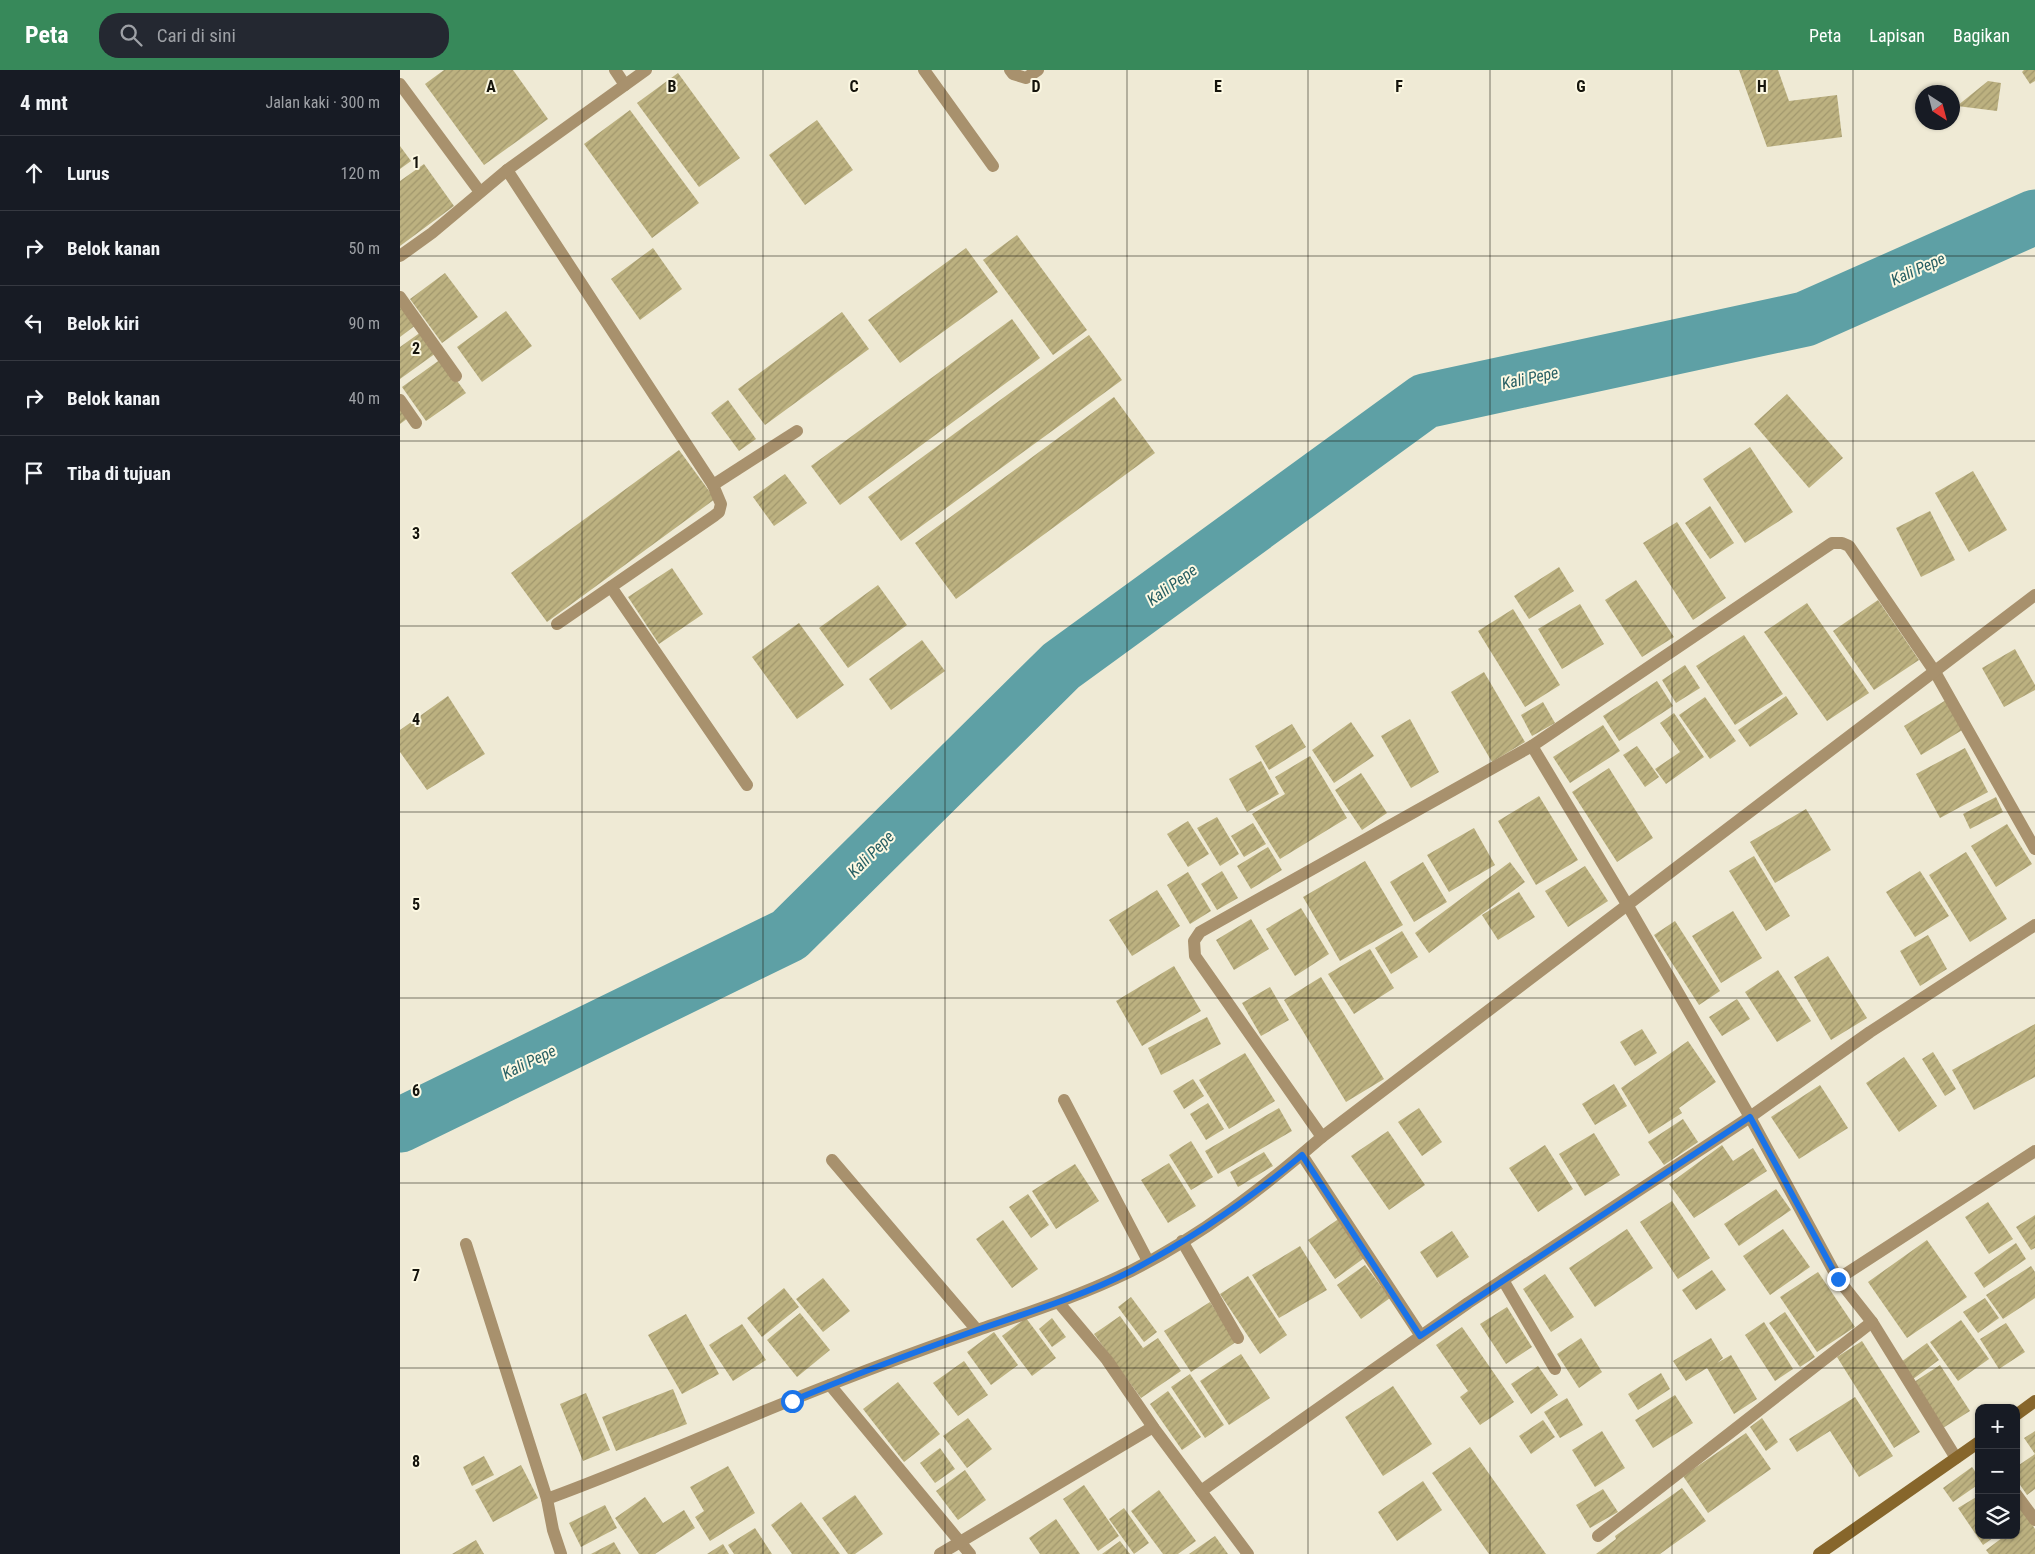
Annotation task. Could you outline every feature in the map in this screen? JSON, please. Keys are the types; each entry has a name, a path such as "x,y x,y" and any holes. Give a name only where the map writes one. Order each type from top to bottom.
{"main road":[{"path":"2020,1411 2035,1401"},
{"path":"1819,1554 1975,1445"}],"street":[{"path":"615,70 625,85"},
{"path":"400,256 432,234 508,170 646,70"},
{"path":"924,70 993,166"},
{"path":"1010,70 1013,74 1026,78 1038,70"},
{"path":"400,84 480,192"},
{"path":"508,170 713,485 721,504 719,512 714,516 557,624"},
{"path":"400,297 456,376"},
{"path":"400,400 416,423"},
{"path":"713,485 797,431"},
{"path":"1322,1137 1195,956 1194,941 1200,932 1532,746 1832,543 1842,543 1849,546 1935,672 2035,848"},
{"path":"611,587 747,785"},
{"path":"547,1499 622,1471 830,1385 977,1330 1059,1303 1132,1270 1182,1241 1269,1182 1322,1137 2035,595"},
{"path":"1532,746 1628,906 1750,1117 1838,1279 1872,1322 1956,1458"},
{"path":"1201,1491 1420,1336 1750,1117 1870,1032 2035,924"},
{"path":"1064,1100 1148,1261"},
{"path":"1838,1279 2035,1151"},
{"path":"1302,1155 1420,1336"},
{"path":"832,1160 977,1330"},
{"path":"1182,1241 1238,1338"},
{"path":"466,1244 547,1499 553,1530 561,1554"},
{"path":"1503,1280 1555,1369"},
{"path":"1059,1303 1107,1360 1153,1427 1248,1554"},
{"path":"1598,1536 1872,1322"},
{"path":"830,1385 970,1554"},
{"path":"940,1554 1153,1427"},
{"path":"2020,1499 2035,1520"}],"building":[{"path":"444,70 513,70 548,119 484,165 425,84"},
{"path":"1739,70 1778,70 1789,101 1837,95 1842,137 1767,147"},
{"path":"2024,70 2035,70 2035,81 2030,84 2022,72"},
{"path":"678,73 740,158 699,187 637,103"},
{"path":"1988,81 2001,83 1997,111 1960,106 1960,104"},
{"path":"630,110 699,203 652,238 584,144"},
{"path":"817,120 853,170 805,205 769,155"},
{"path":"400,146 411,161 400,169"},
{"path":"424,164 454,206 400,246 400,181"},
{"path":"1017,235 1087,330 1053,355 983,260"},
{"path":"653,248 682,289 640,320 611,279"},
{"path":"966,248 998,292 900,363 868,320"},
{"path":"445,273 478,317 442,343 410,299"},
{"path":"400,303 416,325 400,337"},
{"path":"506,311 532,346 482,382 457,347"},
{"path":"842,312 869,349 765,425 738,389"},
{"path":"1012,319 1040,358 840,505 811,466"},
{"path":"421,332 436,353 400,379 400,347"},
{"path":"1089,335 1122,380 901,541 868,497"},
{"path":"441,359 466,393 426,421 402,387"},
{"path":"1787,394 1843,458 1809,488 1754,424"},
{"path":"1114,397 1155,453 956,599 915,543"},
{"path":"728,400 756,439 739,451 711,413"},
{"path":"400,407 408,418 400,424"},
{"path":"1750,447 1793,512 1745,543 1703,479"},
{"path":"679,450 715,499 547,622 511,573"},
{"path":"1973,471 2007,530 1969,552 1935,493"},
{"path":"785,474 807,503 774,526 753,497"},
{"path":"1710,506 1734,543 1710,559 1685,523"},
{"path":"1930,511 1955,560 1921,577 1896,528"},
{"path":"1677,522 1726,598 1693,620 1643,543"},
{"path":"1559,567 1574,591 1529,619 1514,596"},
{"path":"672,568 703,614 659,644 628,597"},
{"path":"1636,580 1674,637 1642,657 1605,600"},
{"path":"878,585 907,625 848,668 819,628"},
{"path":"1878,600 1919,660 1874,690 1833,631"},
{"path":"1807,603 1869,693 1827,721 1764,632"},
{"path":"1580,604 1604,644 1562,669 1538,629"},
{"path":"1513,609 1560,685 1525,707 1478,631"},
{"path":"799,623 844,685 797,719 752,657"},
{"path":"1744,635 1783,694 1735,725 1696,666"},
{"path":"922,640 945,671 891,710 869,679"},
{"path":"2015,649 2035,685 2035,690 2004,707 1982,668"},
{"path":"1685,665 1700,688 1676,703 1662,680"},
{"path":"1484,672 1525,742 1492,762 1451,692"},
{"path":"1657,681 1673,706 1619,741 1603,716"},
{"path":"448,696 485,754 427,790 400,752 400,730"},
{"path":"1786,696 1798,714 1750,747 1738,730"},
{"path":"1705,697 1736,741 1710,759 1679,715"},
{"path":"1946,700 1964,729 1921,755 1904,726"},
{"path":"1543,702 1555,723 1532,736 1521,715"},
{"path":"1674,713 1704,757 1666,784 1655,769 1680,752 1660,723"},
{"path":"1410,719 1439,772 1411,788 1381,736"},
{"path":"1351,722 1374,756 1334,783 1312,750"},
{"path":"1292,724 1306,747 1269,770 1255,746"},
{"path":"1603,725 1620,751 1570,783 1553,757"},
{"path":"1637,746 1659,777 1645,787 1623,755"},
{"path":"1965,748 1988,792 1940,818 1916,774"},
{"path":"1310,756 1347,818 1280,859 1252,814 1285,794 1275,777"},
{"path":"1261,761 1279,794 1247,812 1229,779"},
{"path":"1609,768 1653,838 1617,862 1572,792"},
{"path":"1361,773 1387,813 1362,830 1335,790"},
{"path":"1539,796 1578,860 1536,885 1498,821"},
{"path":"1996,797 2003,812 1970,829 1963,814"},
{"path":"1806,809 1831,850 1775,883 1750,842"},
{"path":"1217,817 1239,854 1220,866 1197,828"},
{"path":"1188,821 1209,854 1188,867 1167,834"},
{"path":"1253,823 1266,844 1244,857 1231,836"},
{"path":"2007,824 2032,864 1996,887 1971,846"},
{"path":"1474,828 1495,865 1449,892 1427,855"},
{"path":"1268,847 1282,870 1251,889 1237,866"},
{"path":"1966,852 2007,919 1970,942 1929,875"},
{"path":"1754,856 1790,916 1766,931 1729,871"},
{"path":"1365,861 1403,925 1340,961 1303,897"},
{"path":"1423,862 1447,902 1414,922 1390,882"},
{"path":"1510,862 1525,882 1429,953 1415,933"},
{"path":"1585,866 1608,901 1568,927 1545,891"},
{"path":"1222,871 1238,898 1217,910 1201,884"},
{"path":"1920,871 1949,916 1915,937 1886,892"},
{"path":"1188,872 1211,911 1190,924 1167,885"},
{"path":"1157,890 1180,926 1132,956 1109,920"},
{"path":"1519,892 1535,917 1498,940 1482,915"},
{"path":"1301,908 1329,954 1295,976 1266,929"},
{"path":"1733,911 1762,958 1721,983 1692,936"},
{"path":"1251,919 1269,949 1234,970 1216,940"},
{"path":"1675,921 1720,991 1699,1005 1654,935"},
{"path":"1402,931 1418,957 1391,974 1375,948"},
{"path":"1928,935 1947,969 1920,986 1900,951"},
{"path":"1370,949 1394,988 1354,1014 1328,974"},
{"path":"1828,956 1867,1018 1831,1040 1794,977"},
{"path":"1174,966 1201,1011 1142,1046 1116,1001"},
{"path":"1778,970 1811,1021 1777,1042 1745,992"},
{"path":"1321,977 1384,1079 1346,1102 1284,1000"},
{"path":"1270,987 1289,1020 1261,1036 1242,1003"},
{"path":"1737,999 1750,1019 1722,1036 1709,1017"},
{"path":"1207,1017 1221,1044 1161,1075 1148,1048"},
{"path":"2035,1024 2035,1077 1974,1110 1952,1070"},
{"path":"1642,1029 1657,1053 1635,1066 1620,1042"},
{"path":"1688,1041 1716,1082 1679,1108 1682,1113 1649,1134 1621,1088"},
{"path":"1933,1052 1956,1089 1945,1096 1922,1059"},
{"path":"1245,1053 1275,1101 1229,1129 1199,1080"},
{"path":"1904,1057 1937,1106 1899,1132 1866,1083"},
{"path":"1193,1079 1204,1096 1184,1109 1173,1091"},
{"path":"1614,1084 1627,1106 1595,1125 1582,1104"},
{"path":"1820,1085 1848,1128 1799,1159 1771,1117"},
{"path":"1208,1103 1224,1129 1206,1140 1190,1114"},
{"path":"1279,1108 1292,1131 1218,1174 1205,1151"},
{"path":"1419,1108 1442,1142 1422,1156 1398,1122"},
{"path":"1683,1119 1698,1142 1664,1165 1648,1142"},
{"path":"1388,1131 1425,1185 1389,1210 1351,1156"},
{"path":"1594,1133 1620,1175 1585,1196 1559,1154"},
{"path":"1191,1141 1213,1177 1191,1190 1169,1155"},
{"path":"1545,1145 1573,1189 1538,1212 1509,1168"},
{"path":"1722,1145 1733,1161 1753,1148 1767,1171 1694,1218 1669,1184"},
{"path":"1264,1152 1273,1166 1238,1187 1230,1172"},
{"path":"1169,1163 1196,1206 1168,1223 1141,1180"},
{"path":"1075,1164 1099,1201 1056,1229 1032,1191"},
{"path":"1776,1189 1791,1210 1739,1246 1724,1224"},
{"path":"1028,1194 1049,1225 1031,1238 1009,1207"},
{"path":"1672,1201 1710,1258 1678,1279 1640,1222"},
{"path":"1988,1202 2013,1239 1989,1254 1965,1217"},
{"path":"2035,1215 2035,1248 2031,1250 2016,1227"},
{"path":"1340,1218 1367,1256 1335,1279 1308,1240"},
{"path":"1003,1220 1038,1269 1012,1288 976,1239"},
{"path":"1627,1229 1653,1268 1595,1307 1569,1268"},
{"path":"1783,1229 1810,1267 1770,1295 1743,1256"},
{"path":"1452,1231 1469,1257 1437,1278 1420,1252"},
{"path":"1927,1240 1967,1297 1907,1338 1868,1282"},
{"path":"2016,1243 2026,1259 1984,1288 1974,1273"},
{"path":"1300,1246 1327,1290 1279,1318 1252,1275"},
{"path":"1365,1265 1390,1298 1361,1319 1337,1285"},
{"path":"2031,1266 2035,1272 2035,1298 2003,1319 1986,1295"},
{"path":"1712,1270 1726,1290 1696,1310 1682,1290"},
{"path":"1818,1272 1855,1327 1817,1352 1780,1297"},
{"path":"1545,1274 1574,1317 1551,1332 1523,1289"},
{"path":"1248,1276 1287,1335 1260,1354 1220,1294"},
{"path":"823,1278 850,1311 823,1332 796,1299"},
{"path":"784,1288 799,1307 762,1337 747,1318"},
{"path":"1131,1297 1157,1332 1144,1342 1118,1307"},
{"path":"1985,1298 1999,1318 1978,1333 1963,1312"},
{"path":"1210,1302 1236,1342 1191,1372 1164,1331"},
{"path":"1507,1307 1532,1347 1506,1364 1480,1324"},
{"path":"1785,1312 1815,1357 1800,1367 1769,1323"},
{"path":"800,1313 830,1350 797,1377 767,1340"},
{"path":"686,1314 719,1374 682,1394 648,1335"},
{"path":"1120,1316 1143,1348 1158,1338 1181,1371 1141,1398 1094,1334"},
{"path":"1026,1318 1056,1358 1032,1376 1002,1336"},
{"path":"1052,1318 1066,1337 1052,1347 1039,1329"},
{"path":"1961,1320 1989,1359 1958,1381 1930,1342"},
{"path":"1764,1322 1793,1369 1775,1381 1745,1335"},
{"path":"2006,1323 2025,1352 1999,1369 1980,1339"},
{"path":"742,1324 766,1360 733,1381 709,1345"},
{"path":"1462,1327 1514,1402 1480,1425 1460,1397 1468,1391 1436,1345"},
{"path":"994,1332 1018,1365 991,1385 967,1352"},
{"path":"1581,1338 1602,1372 1579,1388 1557,1354"},
{"path":"1711,1338 1723,1358 1717,1363 1731,1355 1757,1399 1734,1414 1707,1368 1686,1381 1673,1361"},
{"path":"1862,1341 1920,1432 1894,1448 1837,1357"},
{"path":"1927,1343 1939,1360 1913,1379 1901,1362"},
{"path":"1241,1354 1270,1398 1229,1425 1200,1381"},
{"path":"964,1361 988,1395 958,1416 933,1383"},
{"path":"1940,1365 1970,1411 1943,1428 1914,1382"},
{"path":"1538,1366 1558,1395 1531,1414 1511,1384"},
{"path":"1661,1373 1670,1389 1638,1410 1628,1394"},
{"path":"1190,1374 1224,1425 1205,1438 1171,1387"},
{"path":"898,1382 940,1434 904,1462 863,1409"},
{"path":"1393,1386 1432,1444 1383,1476 1345,1417"},
{"path":"673,1389 687,1424 616,1451 602,1417"},
{"path":"1168,1391 1201,1437 1182,1450 1150,1404"},
{"path":"586,1393 610,1450 583,1461 560,1404"},
{"path":"1675,1395 1693,1423 1653,1448 1635,1420"},
{"path":"1855,1397 1893,1456 1859,1477 1830,1431 1797,1452 1789,1439"},
{"path":"1567,1398 1583,1425 1560,1438 1544,1412"},
{"path":"968,1418 992,1449 967,1468 943,1436"},
{"path":"1762,1418 1778,1442 1766,1451 1750,1427"},
{"path":"1543,1420 1555,1437 1531,1454 1519,1436"},
{"path":"1602,1431 1625,1468 1595,1487 1572,1450"},
{"path":"2035,1431 2035,1454 2024,1438"},
{"path":"1746,1433 1771,1469 1708,1513 1683,1476"},
{"path":"1470,1447 1546,1554 1489,1554 1432,1473"},
{"path":"940,1448 955,1469 935,1483 920,1463"},
{"path":"2035,1454 2035,1489 2027,1495 2020,1485 2020,1464"},
{"path":"484,1456 494,1475 472,1486 463,1467"},
{"path":"521,1465 538,1498 493,1522 475,1490"},
{"path":"728,1466 755,1513 710,1541 695,1517 704,1511 690,1487"},
{"path":"1972,1467 1975,1471 1975,1487 1953,1502 1943,1488"},
{"path":"965,1470 986,1500 958,1520 936,1491"},
{"path":"1423,1481 1442,1510 1397,1541 1378,1512"},
{"path":"1084,1485 1119,1536 1098,1551 1063,1499"},
{"path":"1682,1488 1706,1521 1660,1554 1596,1554 1616,1539 1615,1536"},
{"path":"1603,1489 1618,1512 1590,1528 1576,1505"},
{"path":"1159,1490 1196,1541 1178,1554 1163,1554 1131,1511"},
{"path":"855,1495 883,1534 855,1554 848,1554 822,1518"},
{"path":"645,1497 663,1523 684,1510 695,1528 655,1554 639,1554 615,1518"},
{"path":"1975,1498 1975,1533 1958,1508"},
{"path":"801,1502 840,1554 792,1554 771,1525"},
{"path":"605,1505 617,1528 581,1547 569,1523"},
{"path":"2020,1505 2035,1529 2035,1554 1989,1554 1986,1550 2001,1539 2020,1539"},
{"path":"1124,1508 1149,1543 1134,1554 1109,1519"},
{"path":"1056,1519 1080,1554 1040,1554 1029,1538"},
{"path":"755,1528 772,1554 734,1554 728,1545"},
{"path":"1215,1536 1228,1554 1189,1554"},
{"path":"1979,1539 1991,1539 1983,1545"},
{"path":"476,1540 484,1554 452,1554"},
{"path":"1120,1541 1130,1554 1102,1554"},
{"path":"614,1542 621,1554 591,1554"},
{"path":"723,1544 729,1554 707,1554"}],"waterway":[{"name":"Kali Pepe","path":"400,1125 789,935 1061,666 1425,401 1805,319 2035,217"}],"route":[{"path":"792,1401 977,1330 1059,1303 1132,1270 1223,1215 1269,1182 1302,1155 1420,1336 1750,1117 1838,1279"}]}
